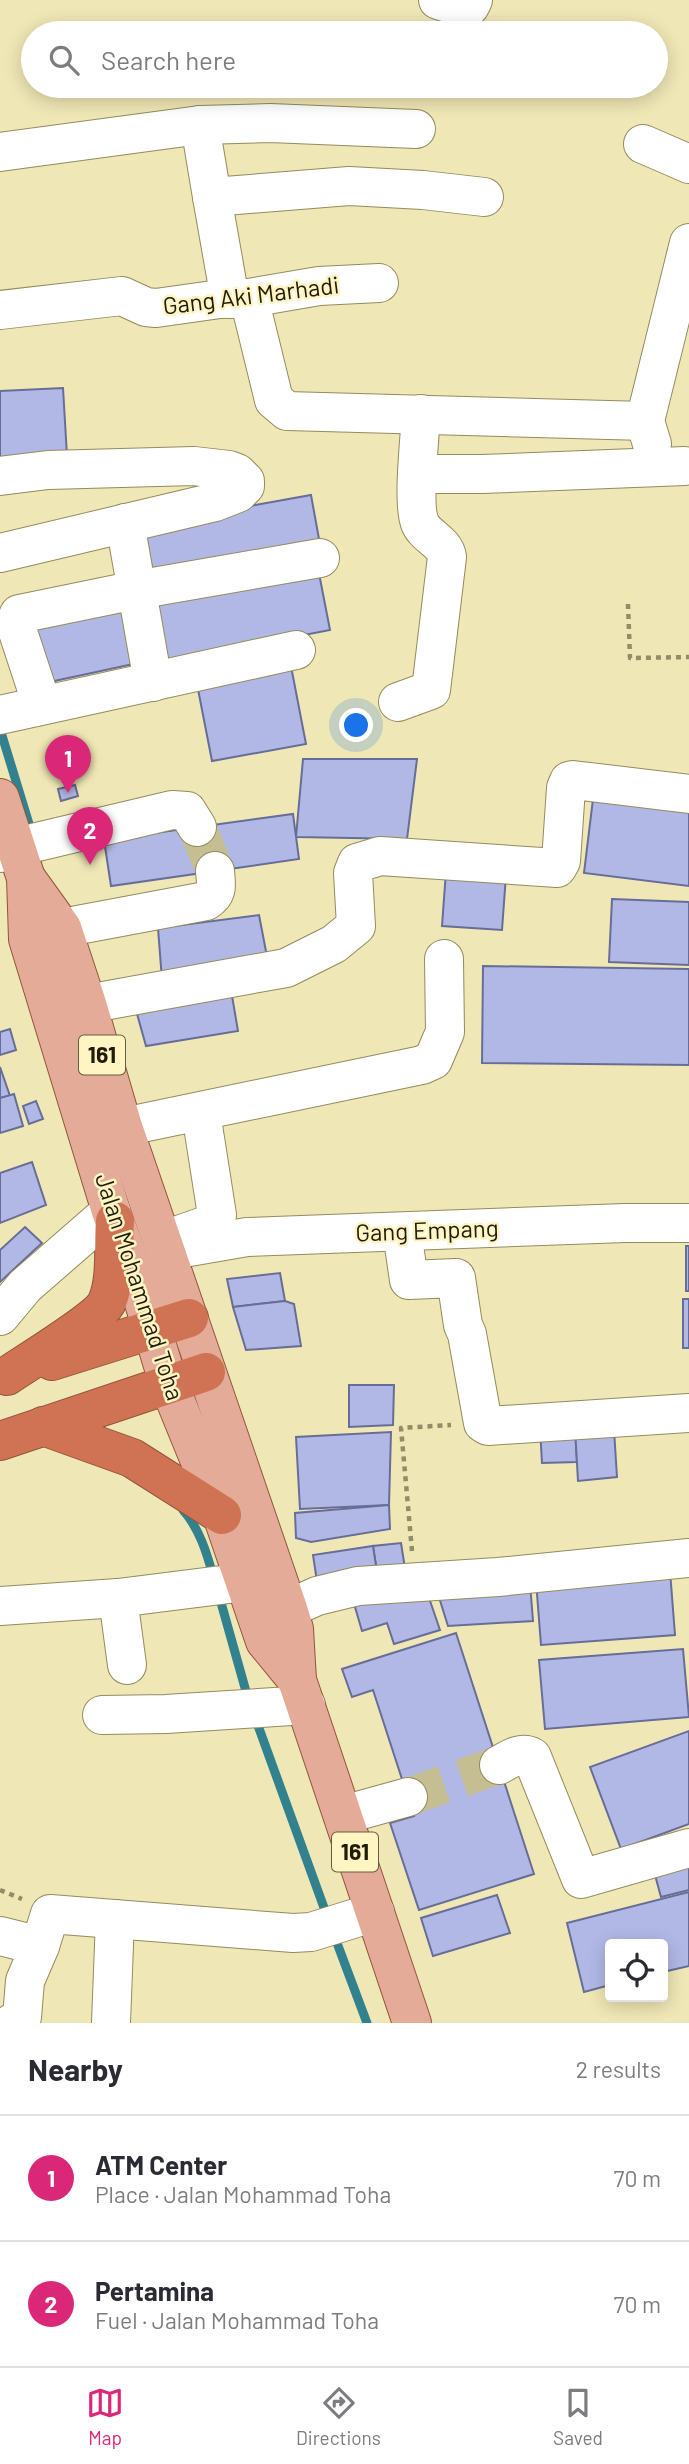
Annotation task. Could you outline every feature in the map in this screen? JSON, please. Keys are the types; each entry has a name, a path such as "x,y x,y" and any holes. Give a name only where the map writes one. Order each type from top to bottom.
{"highway":[{"path":"3,1377 82,1325 106,1304 112,1279 113,1216"},
{"path":"3,1377 189,1318"},
{"path":"0,1441 206,1372"},
{"path":"43,1426 132,1458 222,1516"}],"main road":[{"name":"Jalan Mohammad Toha","path":"0,798 14,859 45,934 106,1133 165,1246 288,1609 302,1693 412,2023"},
{"name":"Jalan Mohammad Toha","path":"45,934 87,1004 106,1133 113,1216 170,1385 222,1516 265,1641 302,1693"}],"street":[{"path":"0,152 200,125 270,123 416,130"},
{"path":"200,125 212,197 240,299 274,400 280,407 287,411 645,421"},
{"path":"643,144 689,164"},
{"path":"212,197 349,186 424,190 484,197"},
{"path":"687,466 670,461 657,452 650,440 645,421 689,243"},
{"name":"Gang Aki Marhadi","path":"0,310 122,296 146,307 156,308 220,299 240,299 319,286 379,283"},
{"path":"398,702 431,690 447,556 446,551 419,522 417,474 421,414"},
{"path":"0,476 48,470 194,466 229,470 245,481 245,486 238,494 215,502 0,553"},
{"path":"417,474 687,466"},
{"path":"125,523 153,682"},
{"path":"41,705 15,623 19,614 136,590 320,558"},
{"path":"0,715 296,650"},
{"path":"87,1004 286,968 334,944 356,926 353,873 358,863 380,856 557,868 561,861 566,789 569,781 578,779 689,794"},
{"path":"14,859 172,810 187,811 197,827"},
{"path":"45,934 206,901 217,890 215,871"},
{"path":"106,1133 422,1065 433,1060 445,1032 444,959"},
{"path":"165,1246 210,1224 217,1215 201,1112"},
{"path":"0,1316 25,1286 113,1216"},
{"name":"Gang Empang","path":"165,1246 247,1237 689,1223"},
{"path":"402,1232 409,1280 456,1278 483,1423 488,1426 689,1413"},
{"path":"288,1609 317,1596 358,1586 689,1558"},
{"path":"0,1606 118,1598 245,1582"},
{"path":"118,1598 127,1665"},
{"path":"102,1715 166,1714 302,1693"},
{"path":"499,1765 518,1755 527,1754 532,1757 581,1880 689,1848"},
{"path":"343,1815 408,1797"},
{"path":"12,2023 18,2023 22,2017 25,1981 50,1914 280,1932 311,1932 375,1912"},
{"path":"111,2023 115,1919"},
{"path":"0,1936 40,1946"}],"path":[{"path":"628,604 630,658 689,657"},
{"path":"415,1583 401,1428 483,1423"}],"building":[{"path":"63,388 67,456 0,459 0,391"},
{"path":"311,495 321,550 154,580 144,525"},
{"path":"317,563 330,630 155,664 142,597"},
{"path":"124,595 138,663 45,683 31,615"},
{"path":"290,661 306,744 212,761 196,679"},
{"path":"303,759 417,759 407,839 296,837"},
{"path":"75,785 78,796 61,801 58,789"},
{"path":"594,791 689,804 689,886 584,873"},
{"path":"293,814 299,859 111,886 104,840"},
{"path":"446,871 506,875 502,930 442,926"},
{"path":"612,899 689,902 689,965 609,962"},
{"path":"259,915 269,967 162,980 158,928"},
{"path":"483,966 689,969 689,1065 482,1063"},
{"path":"230,984 238,1031 146,1046 134,1003"},
{"path":"10,1029 16,1050 0,1055 0,1032"},
{"path":"0,1067 10,1096 0,1098"},
{"path":"14,1094 23,1126 0,1133 0,1098"},
{"path":"36,1101 43,1119 29,1124 23,1106"},
{"path":"32,1162 46,1205 0,1223 0,1173"},
{"path":"25,1227 42,1243 0,1282 0,1250"},
{"path":"686,1246 689,1246 689,1291 686,1291"},
{"path":"280,1273 285,1301 233,1307 227,1279"},
{"path":"683,1299 689,1299 689,1348 683,1348"},
{"path":"285,1301 294,1304 301,1346 246,1350 233,1307"},
{"path":"349,1385 394,1385 393,1425 349,1427"},
{"path":"540,1428 575,1428 577,1462 542,1463"},
{"path":"575,1428 614,1430 617,1477 578,1481"},
{"path":"391,1432 389,1505 300,1509 296,1437"},
{"path":"389,1505 390,1529 311,1542 296,1538 295,1513"},
{"path":"401,1543 406,1575 378,1579 373,1546"},
{"path":"373,1546 378,1579 318,1588 313,1555"},
{"path":"670,1571 675,1635 541,1645 536,1581"},
{"path":"530,1583 533,1621 448,1626 437,1591"},
{"path":"427,1592 440,1630 394,1644 387,1623 362,1631 353,1600"},
{"path":"456,1633 534,1874 419,1910 390,1823 414,1816 373,1690 352,1697 342,1669"},
{"path":"683,1649 689,1717 545,1729 539,1660"},
{"path":"689,1731 689,1824 621,1849 590,1767"},
{"path":"689,1867 689,1890 661,1897 655,1875"},
{"path":"689,1892 689,1966 668,1971 668,1939 605,1939 605,1986 584,1992 567,1923"},
{"path":"497,1895 510,1933 433,1956 421,1918"}],"waterway":[{"path":"0,729 30,827"},
{"path":"183,1510 198,1533 213,1576"},
{"path":"220,1599 247,1695"},
{"path":"256,1720 327,1916"},
{"path":"337,1943 367,2023"}],"tunnel":[{"path":"197,827 215,871"},
{"path":"408,1797 499,1765"}],"place":[{"name":"ATM Center","path":"68,793"},
{"name":"Pertamina","path":"90,865"}]}
